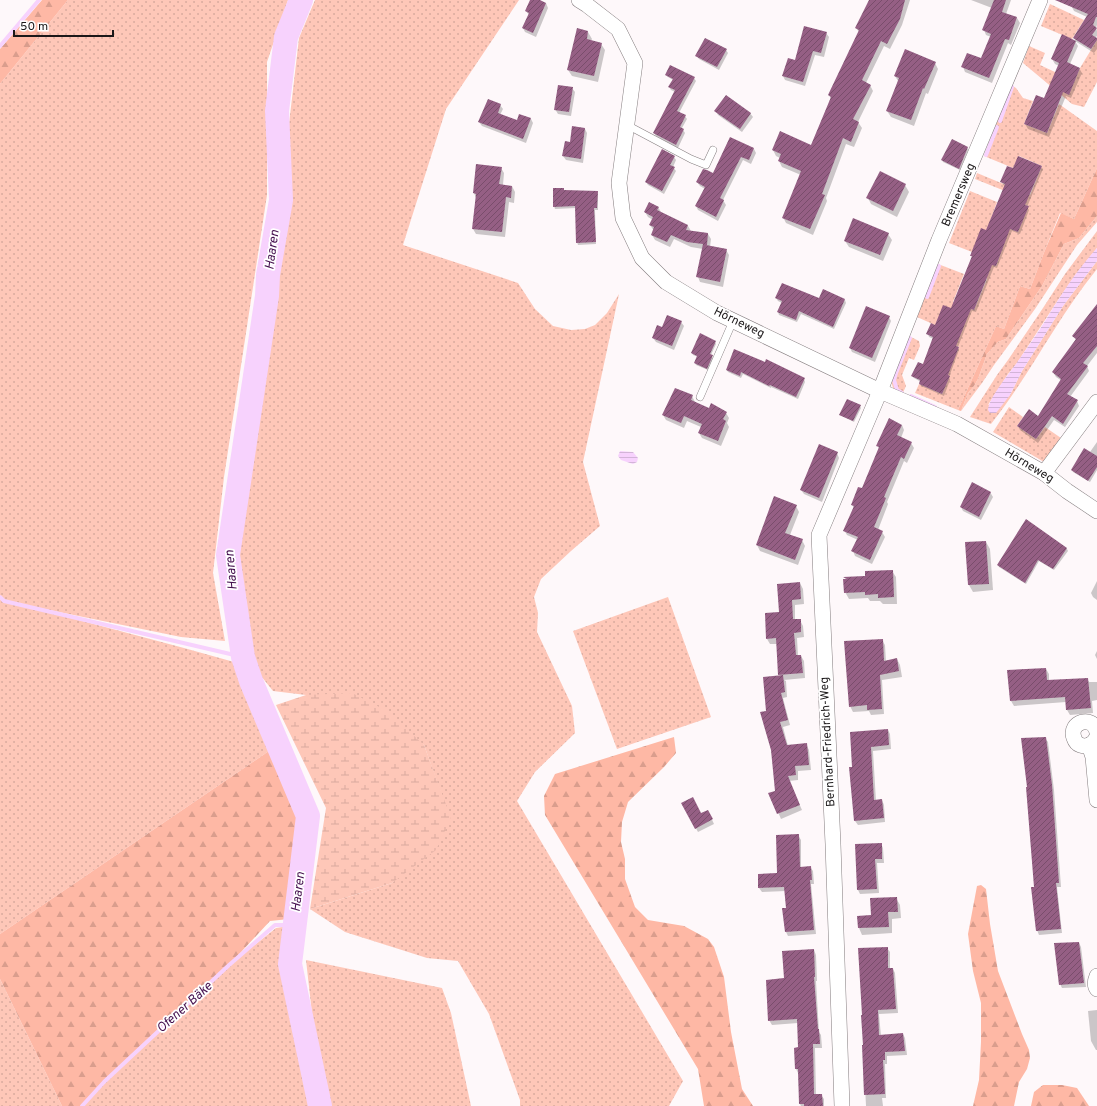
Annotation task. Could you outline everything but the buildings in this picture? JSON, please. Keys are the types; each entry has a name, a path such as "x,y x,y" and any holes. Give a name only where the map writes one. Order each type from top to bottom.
{"street":[{"name":"Hörneweg","path":"579,0 618,29 635,63 619,183 623,218 642,258 666,282 733,321 880,391 957,424 1044,473 1067,491 1097,510"},
{"name":"Bremersweg","path":"880,391 939,240 1040,0"},
{"name":"Bernhard-Friedrich-Weg","path":"842,1106 819,535 880,391"},
{"path":"1044,473 1097,402"},
{"path":"1097,732 1094,725 1087,722 1078,723 1075,726 1073,734 1075,741 1082,746 1093,740 1097,800"},
{"path":"1097,976 1095,980 1097,990"}],"lane":[{"path":"627,125 691,159 706,165 713,150"},
{"path":"700,397 733,321"}],"green space":[{"path":"42,0 68,0 0,84 0,49"},
{"path":"68,0 288,0 267,62 267,195 224,477 213,573 225,641 181,637 15,603 234,662 269,751 0,934 0,84"},
{"path":"315,0 519,0 446,109 403,245 518,283 535,309 553,326 571,330 585,329 595,325 607,313 619,294 583,462 600,526 541,579 534,597 538,613 537,632 572,706 575,733 535,772 517,801 683,1081 669,1106 520,1106 520,1100 489,1014 458,961 427,958 345,932 310,909 392,883 450,818 424,745 306,695 273,691 257,671 249,642 240,595 240,545 247,466 289,206 289,124 299,38"},
{"path":"1050,4 1084,20 1072,39 1041,26"},
{"path":"1097,40 1097,82 1084,107 1072,104 1023,63 1029,46 1045,53 1040,65 1055,72 1069,94 1080,68"},
{"path":"1011,85 1016,88 1023,98 1033,101 1024,124 1047,133 1059,104 1097,131 1097,168 1074,219 1060,213 1030,289 1020,286 1004,329 996,326 958,410 915,393 919,384 942,394 949,376 923,364 926,357 957,352 959,347 936,338 935,325 917,317 938,264 964,274 953,302 974,310 987,279 979,259 996,266 1006,238 972,252 949,243 970,191 997,202 990,221 1018,232 1028,206 1004,196 1005,191 975,179 977,173 1030,195 1042,166 1019,156 1013,168 984,156"},
{"path":"1097,168 1097,216 1079,238 1064,244 1042,286 1006,339 998,342 987,354 978,379 968,393 961,411 958,410 996,326 1004,329 1020,286 1030,289 1061,213 1074,219"},
{"path":"1097,216 1097,222 1077,245 1035,309 961,411 968,393 978,379 987,354 998,342 1006,339 1042,286 1064,244 1079,238"},
{"path":"1097,231 1097,248 1060,297 988,405 1010,395 1022,371 1063,306 1097,261 1097,269 1069,307 1018,386 991,424 970,417 1065,274"},
{"path":"909,336 919,341 920,346 914,360 909,358 902,375 906,386 902,395 894,391 891,381"},
{"path":"1009,407 1023,417 1017,426 1036,439 1045,427 1061,438 1044,462 993,432"},
{"path":"668,597 711,717 617,749 573,631"},
{"path":"352,693 387,711 424,745 451,818 436,850 392,883 310,909 326,808 276,705 306,695"},
{"path":"674,737 676,753 664,767 628,802 622,822 621,842 625,859 625,879 635,907 648,920 684,926 708,939 714,947 724,977 731,1032 742,1089 753,1106 704,1106 698,1069 545,815 544,796 555,774"},
{"path":"269,751 301,817 289,919 270,921 228,966 104,1082 82,1106 62,1106 0,979 0,934"},
{"path":"981,885 986,889 998,971 1029,1050 1030,1058 1027,1069 1019,1082 1014,1106 973,1106 979,1080 981,1003 973,971 968,934 977,886"},
{"path":"283,927 282,969 310,1106 82,1106 104,1082 228,966 276,928"},
{"path":"306,960 442,988 451,1013 471,1106 329,1106 315,1040"},
{"path":"0,979 62,1106 0,1106"},
{"path":"1043,1085 1062,1085 1077,1088 1089,1106 1031,1106 1034,1092"}],"shaded area":[{"path":"1097,248 1097,261 1063,306 1022,371 1010,395 996,413 990,413 988,410 989,405 996,392 1033,340 1058,299 1083,264"},
{"path":"620,451 633,452 638,458 637,462 633,464 621,460 618,456"}],"waterway":[{"path":"0,46 39,0"},
{"name":"Haaren","path":"301,0 286,37 277,111 281,200 268,275 267,296 228,555 243,657 251,681 308,816 290,964 320,1106"},
{"path":"1000,121 1012,87"},
{"path":"986,155 997,127"},
{"path":"927,297 939,266"},
{"path":"902,393 897,390 894,380 910,338"},
{"path":"911,396 935,407"},
{"path":"0,597 4,601 243,657"},
{"name":"Ofener Bäke","path":"82,1106 104,1082 228,966 275,925 295,926"}]}
